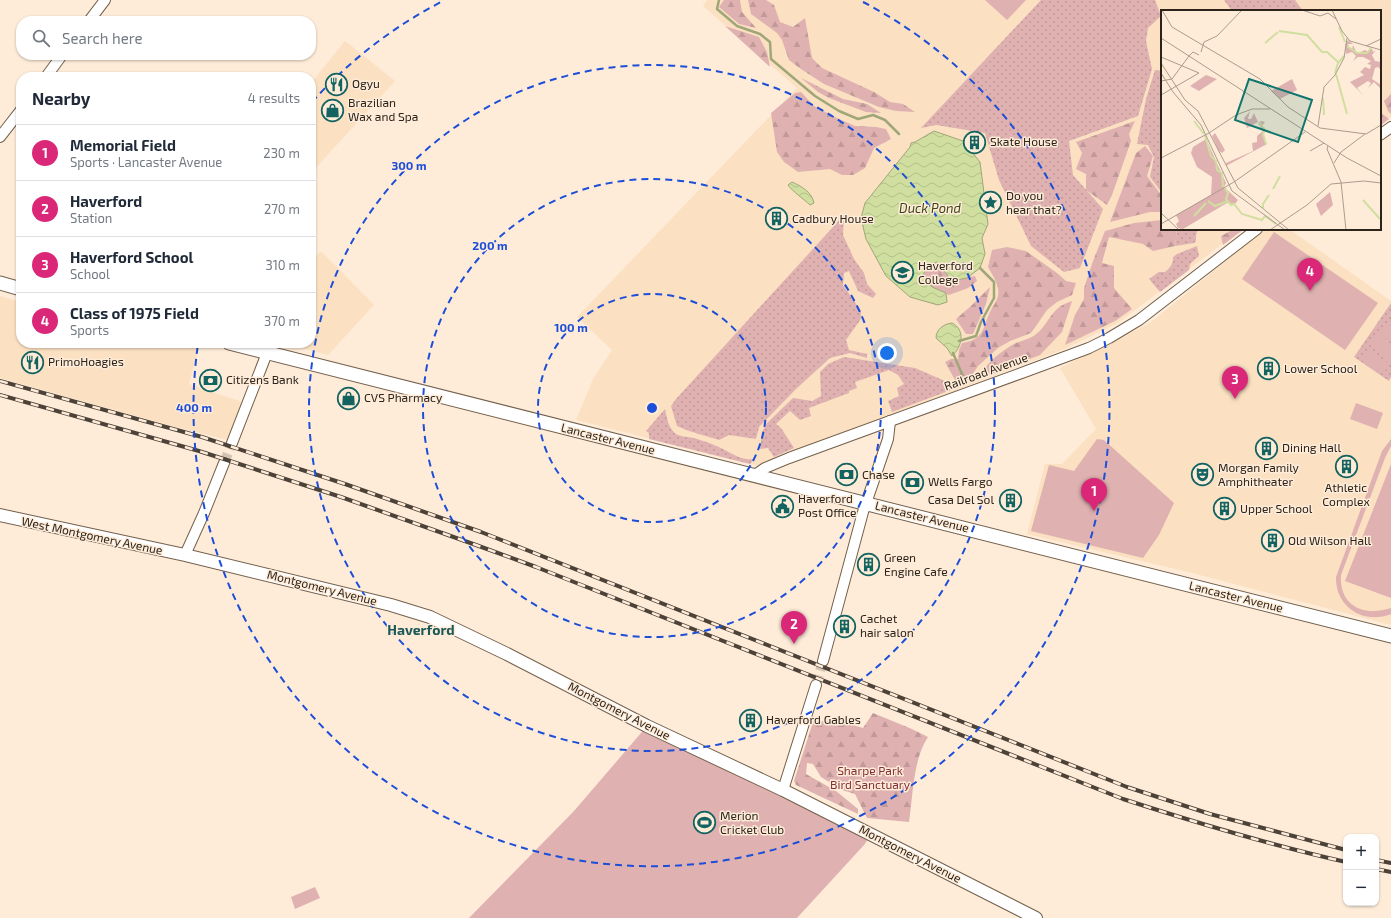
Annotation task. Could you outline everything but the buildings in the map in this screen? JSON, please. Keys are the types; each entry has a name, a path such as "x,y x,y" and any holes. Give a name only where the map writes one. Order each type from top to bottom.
{"highway":[{"path":"0,284 16,288"},
{"name":"Lancaster Avenue","path":"248,348 1391,636"}],"main road":[{"name":"West Montgomery Avenue","path":"0,516 185,555"},
{"name":"Montgomery Avenue","path":"185,555 391,605 430,617 647,726 783,790 1036,918"}],"street":[{"path":"92,16 105,0"},
{"path":"50,72 58,60"},
{"path":"0,137 16,116"},
{"path":"1381,134 1391,127"},
{"name":"Railroad Avenue","path":"755,476 765,468 789,458 1034,369 1088,348 1109,338 1139,320 1256,230"},
{"path":"232,444 267,353"},
{"path":"823,661 866,503 888,439 890,421"},
{"path":"185,555 224,463"},
{"path":"783,790 816,685"}],"shaded area":[{"name":"Haverford College","path":"707,0 1391,0 1391,117 1381,124 1381,10 1161,10 1161,230 1241,230 1118,323 1065,349 882,418 762,467 576,420 593,379 612,350 577,317 797,88 703,6"},
{"path":"345,41 395,81 316,168 316,77"},
{"path":"1264,230 1290,230 1391,301 1391,625 1192,573 1027,534 1045,464 1062,464 1096,429 1060,368 1150,323"},
{"path":"321,251 374,305 328,355 301,348 316,348 316,256"},
{"path":"0,296 16,301 16,348 199,348 189,384 242,402 228,440 168,425 0,378"}],"green space":[{"path":"724,0 740,0 742,12 756,28 739,24 719,7"},
{"path":"748,0 766,0 774,5 780,22 793,27 805,18 812,58 822,68 874,92 890,102 903,104 915,112 896,111 879,107 824,84 801,69 789,60 782,40 777,33 751,14"},
{"path":"985,0 1026,0 1007,20"},
{"path":"1041,0 1155,0 1161,16 1148,28 1146,41 1152,69 1138,116 1069,141 1073,175 1103,209 1080,268 1064,272 1031,246 999,180 985,133 936,125 921,128"},
{"path":"1224,0 1295,0 1302,10 1231,10"},
{"path":"725,26 759,37 767,52 770,67"},
{"path":"1155,70 1161,71 1161,192 1150,177 1154,157 1148,145 1137,144 1146,99"},
{"path":"801,78 843,99 867,104 881,113 866,112 829,98 818,92"},
{"path":"801,92 814,106 855,126 886,129 891,139 874,148 865,168 853,175 842,175 830,169 798,172 784,162 777,152 771,113 795,93"},
{"path":"1391,94 1391,114 1388,111 1384,101"},
{"path":"1381,113 1389,119 1381,125"},
{"path":"1135,121 1129,134 1131,141 1107,205 1086,190 1086,174 1076,169 1082,153 1076,142"},
{"path":"1145,146 1153,156 1147,176 1161,195 1161,212 1150,212 1110,222 1136,153"},
{"path":"844,215 843,235 854,259 864,273 867,284 876,294 873,298 858,291 849,271 844,273 843,285 861,311 861,319 846,340 849,350 867,354 867,358 850,353 830,358 796,389 759,427 756,439 729,435 719,440 677,426 671,406 676,399"},
{"path":"1161,220 1161,230 1177,230 1175,246 1153,251 1143,244 1109,237 1102,263 1114,266 1114,288 1132,309 1115,321 1065,345 1075,315 1084,299 1084,288 1105,231 1134,223"},
{"path":"1177,230 1198,230 1196,241 1194,243 1175,246"},
{"path":"1232,230 1243,230 1223,245 1221,236"},
{"path":"1274,232 1378,303 1345,350 1242,279"},
{"path":"1197,246 1199,256 1190,264 1189,270 1160,292 1149,279 1159,272 1165,272 1172,264 1173,257 1177,254"},
{"path":"1007,247 1026,251 1066,281 1076,283 1072,295 1057,302 1047,310 1031,333 1010,341 998,348 978,366 969,380 955,380 945,362 951,359 958,359 959,350 962,343 975,339 982,331 998,296 997,285 988,267 992,250"},
{"path":"937,261 952,280 975,276 977,281 968,288 949,295 932,287 923,277 926,266"},
{"path":"990,287 986,304 973,334 966,334 956,319"},
{"path":"1072,301 1062,332 1040,355 978,379 988,364 997,356 1012,345 1035,335 1044,326 1054,312 1064,304"},
{"path":"1391,303 1391,377 1389,381 1354,357"},
{"path":"1386,323 1391,326 1391,342 1378,333"},
{"path":"1377,336 1391,346 1391,361 1370,346"},
{"path":"1368,349 1390,364 1383,374 1361,359"},
{"path":"844,357 915,368 959,387 892,412 888,401 899,396 897,388 904,384 898,375 889,370 855,382 857,388 849,391 849,393 809,408 811,416 800,420 790,411 776,424 781,428 794,448 774,457 768,448 760,449 762,432 767,423 793,398 812,401 821,396 820,372 828,364"},
{"path":"1356,403 1383,413 1377,429 1350,419"},
{"path":"665,409 670,426 676,434 708,443 742,458 754,459 750,464 649,439 649,433 646,431"},
{"path":"1097,439 1104,440 1174,503 1159,535 1143,558 1031,531 1049,465 1074,471"},
{"path":"1391,439 1391,446 1385,458 1341,575 1341,586 1344,594 1355,606 1363,610 1372,611 1391,608 1391,614 1381,617 1371,617 1361,615 1346,605 1340,597 1336,577 1382,451"},
{"path":"1391,464 1391,598 1345,581"},
{"name":"Sharpe Park Bird Sanctuary","path":"873,713 928,737 919,756 916,767 909,822 867,818 855,794 842,790 821,777 813,764 807,763 806,774 836,791 858,809 858,814 796,785 794,781 813,722 836,720 863,728"},
{"name":"Merion Cricket Club","path":"647,726 871,835 864,845 797,918 469,918 574,811"},
{"path":"315,887 320,898 295,909 291,897"}],"water":[{"name":"Duck Pond","path":"934,131 963,141 980,162 988,224 982,238 985,254 980,268 967,278 952,281 937,262 926,266 923,277 932,287 946,293 947,302 938,305 910,297 886,276 866,239 861,218 865,203 910,147 911,143"},
{"path":"792,182 809,193 814,203 810,205 792,190 788,185"},
{"path":"952,323 959,330 961,339 958,348 952,356 947,348 936,338 936,335 937,332 946,324"}],"waterway":[{"path":"719,0 717,9 737,26 760,34 770,42 771,59 815,96 839,111 858,119 873,115 885,120 899,134"},
{"path":"959,341 976,336 981,322 994,298 994,282 980,268"},
{"path":"953,353 962,374"}],"tunnel":[{"path":"224,463 232,443"},
{"path":"816,685 823,661"}],"railway":[{"path":"0,381 202,437 345,484 481,532 1127,787 1210,814 1343,849"},
{"path":"0,395 199,451 341,497 536,567 1123,799 1234,833 1343,861"},
{"path":"1379,861 1391,863"},
{"path":"1379,870 1391,872"}],"place":[{"name":"Ogyu","path":"336,84"},
{"name":"Brazilian Wax and Spa","path":"333,110"},
{"name":"Skate House","path":"975,142"},
{"name":"Do you hear that?","path":"991,203"},
{"name":"Cadbury House","path":"776,219"},
{"name":"Haverford College","path":"902,273"},
{"name":"Class of 1975 Field","path":"1310,291"},
{"name":"PrimoHoagies","path":"33,362"},
{"name":"Lower School","path":"1268,369"},
{"name":"Citizens Bank","path":"210,380"},
{"name":"CVS Pharmacy","path":"348,398"},
{"name":"Haverford School","path":"1235,399"},
{"name":"Dining Hall","path":"1267,448"},
{"name":"Athletic Complex","path":"1346,467"},
{"name":"Chase","path":"847,475"},
{"name":"Morgan Family Amphitheater","path":"1203,475"},
{"name":"Wells Fargo","path":"912,482"},
{"name":"Casa Del Sol","path":"1010,500"},
{"name":"Haverford Post Office","path":"782,506"},
{"name":"Upper School","path":"1224,509"},
{"name":"Memorial Field","path":"1094,511"},
{"name":"Old Wilson Hall","path":"1273,541"},
{"name":"Green Engine Cafe","path":"868,565"},
{"name":"Cachet hair salon","path":"845,626"},
{"name":"Haverford","path":"794,644"},
{"name":"Haverford Gables","path":"750,720"},
{"name":"Merion Cricket Club","path":"705,823"}],"district":[{"name":"Haverford","path":"421,630"}]}
